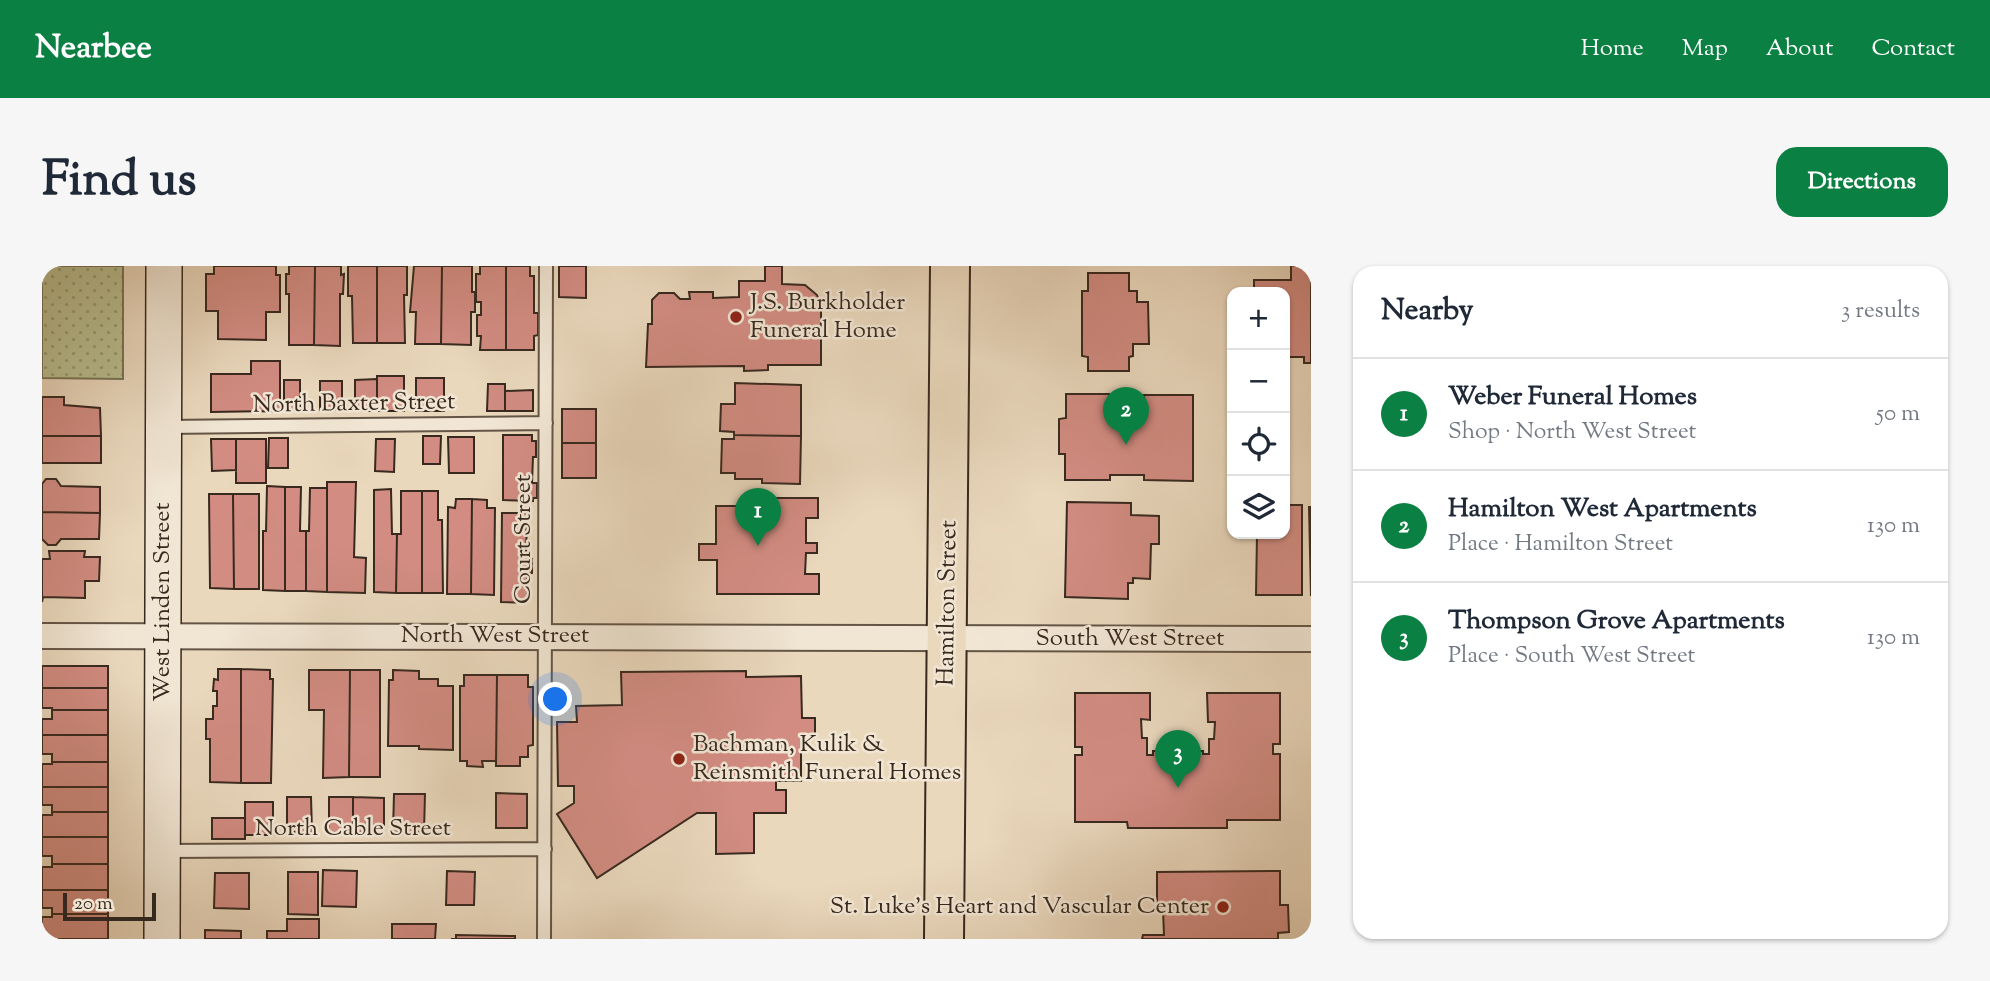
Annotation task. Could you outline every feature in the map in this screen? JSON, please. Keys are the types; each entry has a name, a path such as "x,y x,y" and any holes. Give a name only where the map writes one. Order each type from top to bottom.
{"main road":[{"name":"Hamilton Street","path":"944,939 950,266"}],"street":[{"name":"West Linden Street","path":"162,939 164,266"},
{"name":"North West Street","path":"42,636 948,638"},
{"name":"South West Street","path":"948,638 1311,639"}],"lane":[{"name":"Court Street","path":"544,939 546,266"},
{"name":"North Baxter Street","path":"163,427 546,423"},
{"name":"North Cable Street","path":"163,851 545,849"}],"green space":[{"path":"42,266 123,266 123,379 42,378"}],"building":[{"path":"214,266 276,266 276,275 280,275 280,312 266,312 266,340 218,339 218,311 206,311 206,274 214,274"},
{"path":"289,266 315,266 314,345 289,345 289,294 286,294 286,274 289,274"},
{"path":"315,266 341,266 341,275 344,274 343,294 340,294 340,346 314,345"},
{"path":"348,266 377,266 377,343 353,343"},
{"path":"377,266 407,266 407,295 404,295 405,343 377,343"},
{"path":"414,266 442,266 441,344 415,344 416,312 410,312"},
{"path":"442,266 472,266 475,312 471,312 471,345 441,344"},
{"path":"480,266 506,266 506,350 480,350 481,336 477,336 477,315 481,315 481,302 476,302 476,274 480,274"},
{"path":"506,266 530,266 530,276 534,276 534,313 538,313 538,335 534,336 534,350 506,350"},
{"path":"559,266 586,266 586,298 559,297"},
{"name":"J.S. Burkholder Funeral Home","path":"765,266 782,266 782,284 805,285 817,295 821,306 821,365 768,365 768,370 744,371 744,366 646,367 648,324 652,324 652,300 659,293 674,293 680,299 690,299 689,292 713,292 713,298 739,297 739,281 765,281"},
{"path":"1291,266 1311,266 1311,363 1304,363 1304,357 1290,357 1290,287 1254,287 1254,280 1291,280"},
{"path":"1088,273 1129,273 1129,291 1137,291 1137,302 1148,302 1149,344 1133,344 1129,371 1088,371 1088,357 1082,356 1082,291 1088,291"},
{"path":"251,361 280,361 280,411 211,412 211,374 251,374"},
{"path":"377,376 404,376 404,411 377,411"},
{"path":"416,378 444,378 444,411 416,411"},
{"path":"377,379 377,411 355,411 355,380"},
{"path":"284,380 300,380 300,410 284,410"},
{"path":"320,381 342,381 342,410 320,410"},
{"path":"735,383 801,385 801,436 734,435 734,432 720,431 721,404 735,404"},
{"path":"488,384 505,384 505,411 487,411"},
{"path":"533,390 533,411 505,411 505,391"},
{"path":"1066,394 1109,394 1109,399 1144,399 1144,395 1193,395 1193,481 1144,480 1144,475 1110,475 1110,480 1065,480 1065,454 1059,454 1059,419 1066,418"},
{"path":"42,397 64,397 64,405 100,408 101,436 42,436"},
{"path":"562,409 596,409 596,443 562,443"},
{"path":"503,435 532,435 532,441 536,441 532,483 537,483 537,498 533,498 533,501 503,500"},
{"path":"734,435 801,436 800,484 762,483 762,479 735,479 735,473 721,473 722,439 734,439"},
{"path":"42,436 101,436 101,463 42,463"},
{"path":"423,436 441,436 440,464 423,464"},
{"path":"448,437 474,437 474,473 449,473"},
{"path":"269,438 288,438 288,468 268,468"},
{"path":"211,439 236,439 236,470 212,471"},
{"path":"236,439 266,439 266,483 236,483"},
{"path":"376,439 395,439 394,472 375,471"},
{"path":"562,443 596,443 596,478 562,478"},
{"path":"46,479 56,479 61,486 100,487 100,513 42,512 42,484"},
{"path":"327,482 356,482 354,557 366,558 365,593 327,592"},
{"path":"267,486 285,487 285,591 263,590 263,531 266,531"},
{"path":"285,487 301,487 300,531 306,531 306,591 285,591"},
{"path":"310,488 327,488 327,592 306,591 306,531 309,531"},
{"path":"391,489 392,534 397,534 396,593 374,592 374,490"},
{"path":"401,491 422,491 422,593 396,593 397,534 401,534"},
{"path":"422,491 438,491 438,520 442,520 443,593 422,593"},
{"path":"209,494 233,494 234,589 210,588"},
{"path":"233,494 259,494 259,589 234,589"},
{"path":"755,498 818,498 818,518 806,518 806,543 817,543 817,553 806,553 805,574 819,574 819,594 717,594 717,560 699,560 699,544 716,544 716,506 755,506"},
{"path":"456,499 472,499 471,594 447,594 448,507 455,508"},
{"path":"472,499 487,500 487,508 495,508 494,595 471,594"},
{"path":"1067,502 1131,503 1131,515 1159,516 1159,544 1151,544 1150,579 1133,578 1133,583 1128,583 1128,599 1065,597"},
{"path":"1290,505 1302,505 1302,595 1256,595 1257,539 1290,539"},
{"path":"1309,507 1311,507 1311,596"},
{"path":"42,512 100,513 99,539 61,539 56,545 48,545 42,539"},
{"path":"502,513 527,513 526,560 532,559 532,573 527,574 527,603 501,602"},
{"path":"49,551 85,551 84,557 100,557 99,581 85,581 85,598 43,597 42,602 42,559 50,559"},
{"path":"42,666 108,666 108,688 42,688"},
{"path":"218,669 241,669 241,783 210,782 210,739 206,739 206,719 213,719 213,706 217,706 217,691 213,691 214,679 218,680"},
{"path":"241,669 270,670 270,679 273,679 271,783 241,783"},
{"path":"309,670 350,670 349,777 323,778 324,710 309,710"},
{"path":"350,670 380,670 380,777 349,777"},
{"path":"393,670 419,671 419,679 438,679 438,686 453,686 453,750 388,746 389,680 393,680"},
{"name":"Bachman, Kulik & Reinsmith Funeral Homes","path":"746,671 746,677 801,676 802,718 815,718 815,736 801,736 801,781 776,781 776,790 786,790 786,813 754,813 754,853 716,854 716,813 697,813 597,878 557,814 574,803 574,786 558,786 557,722 577,722 576,706 622,705 621,672"},
{"path":"464,675 497,675 496,761 482,761 483,767 467,766 467,761 460,761 460,686 464,686"},
{"path":"497,675 528,675 528,687 533,687 533,745 528,746 528,757 520,757 520,766 496,766"},
{"path":"42,688 108,688 108,710 42,708"},
{"path":"1075,693 1150,693 1150,720 1141,719 1142,738 1147,738 1147,755 1153,755 1153,751 1172,751 1172,746 1185,746 1185,751 1203,751 1203,754 1209,754 1209,739 1214,739 1215,722 1208,722 1207,693 1280,693 1280,744 1273,744 1273,754 1280,754 1280,820 1227,820 1227,828 1128,828 1127,822 1075,822 1075,755 1082,755 1082,747 1075,747"},
{"path":"52,710 108,710 108,735 42,735 42,719 52,719"},
{"path":"42,735 108,735 108,762 52,762 52,754 42,754"},
{"path":"108,762 108,787 42,787 42,764"},
{"path":"42,787 108,787 108,812 52,812 52,805 42,805"},
{"path":"496,793 527,794 527,828 496,828"},
{"path":"394,794 425,794 424,832 393,832"},
{"path":"287,797 311,797 312,832 287,832"},
{"path":"329,797 353,797 353,832 329,832"},
{"path":"353,797 384,798 384,832 353,832"},
{"path":"245,802 273,802 273,835 245,835"},
{"path":"52,812 108,812 108,837 42,837 42,815 52,815"},
{"path":"212,818 245,818 245,839 212,839"},
{"path":"42,837 108,837 108,864 52,864 52,856 42,856"},
{"path":"52,864 108,864 108,890 42,890 42,867 52,867"},
{"path":"323,870 357,871 356,907 322,906"},
{"path":"447,871 475,872 474,905 446,905"},
{"name":"St. Luke's Heart and Vascular Center","path":"1280,871 1280,905 1288,905 1289,932 1278,933 1278,939 1142,939 1143,935 1164,935 1163,910 1157,910 1157,872"},
{"path":"288,872 318,872 318,915 288,914"},
{"path":"215,873 249,873 249,909 214,908"},
{"path":"42,890 108,890 108,914 52,914 52,908 42,908"},
{"path":"52,914 108,914 108,939 42,939 42,917 52,917"},
{"path":"287,919 319,919 319,939 267,939 267,931 287,931"},
{"path":"392,924 436,924 435,939 392,939"},
{"path":"205,930 241,931 241,939 205,939"},
{"path":"456,935 515,936 515,939 456,939"}],"place":[{"name":"J.S. Burkholder Funeral Home","path":"736,317"},
{"name":"Hamilton West Apartments","path":"1126,445"},
{"name":"Weber Funeral Homes","path":"758,546"},
{"name":"Bachman, Kulik & Reinsmith Funeral Homes","path":"679,759"},
{"name":"Thompson Grove Apartments","path":"1178,788"},
{"name":"St. Luke's Heart and Vascular Center","path":"1223,907"}]}
